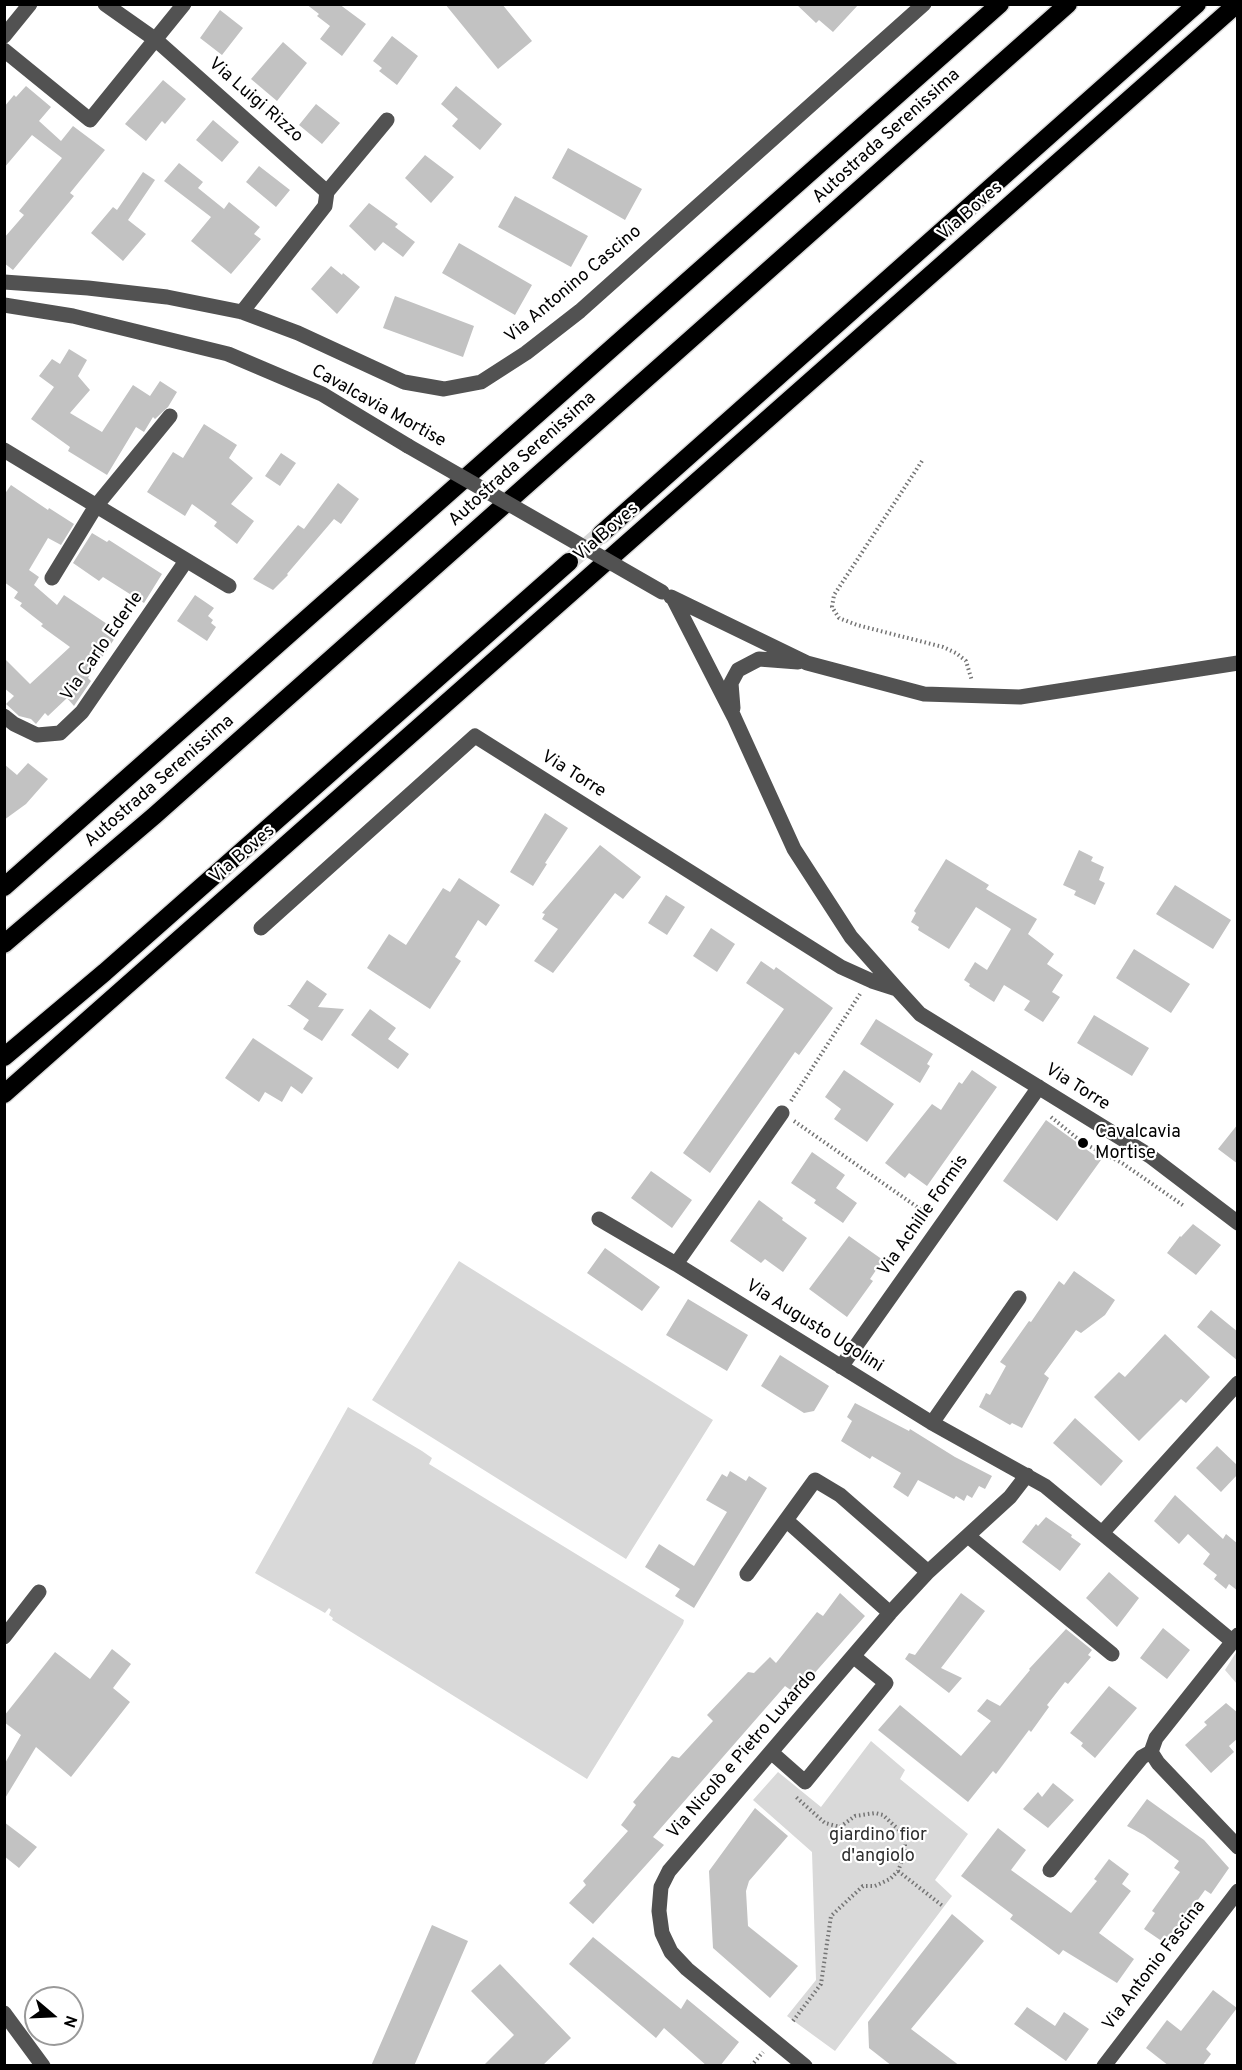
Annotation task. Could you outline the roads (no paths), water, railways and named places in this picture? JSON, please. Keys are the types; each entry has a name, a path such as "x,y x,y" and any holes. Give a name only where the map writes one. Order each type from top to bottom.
{"highway":[{"name":"Autostrada Serenissima","path":"4,887 1000,4"},
{"name":"Autostrada Serenissima","path":"4,944 163,808 1068,4"},
{"name":"Via Boves","path":"601,534 1197,4"},
{"name":"Via Boves","path":"4,1094 1237,4"},
{"name":"Via Boves","path":"4,1057 105,972 569,562"}],"street":[{"path":"4,36 30,4"},
{"name":"Via Luigi Rizzo","path":"105,4 156,40 327,192"},
{"path":"4,50 90,120 184,4"},
{"name":"Via Antonino Cascino","path":"4,282 168,297 242,312 298,333 404,382 444,389 481,382 526,353 580,311 924,4"},
{"path":"242,312 325,206 327,192 387,120"},
{"name":"Cavalcavia Mortise","path":"4,305 73,316 228,354 321,394 668,595 807,663 924,694 1020,698 1238,663"},
{"path":"52,578 96,506 170,416"},
{"path":"4,450 229,586"},
{"name":"Via Carlo Ederle","path":"4,716 14,724 37,735 60,733 82,712 186,561"},
{"name":"Cavalcavia Mortise","path":"668,595 734,717 794,849 851,937 920,1014"},
{"name":"Cavalcavia Mortise","path":"734,717 731,683 738,670 759,660 807,663"},
{"name":"Via Torre","path":"261,928 475,736 841,968 898,990"},
{"name":"Via Torre","path":"920,1014 1150,1156 1238,1223"},
{"name":"Via Achille Formis","path":"841,1367 1039,1087"},
{"path":"676,1264 782,1113"},
{"name":"Via Augusto Ugolini","path":"599,1219 676,1264 932,1423 1045,1486 1235,1638"},
{"path":"932,1423 1019,1298"},
{"path":"1102,1533 1238,1383"},
{"name":"Via Nicolò e Pietro Luxardo","path":"805,2065 687,1969 671,1952 662,1933 659,1911 661,1887 669,1871 890,1612 928,1572 1010,1497 1027,1475"},
{"path":"747,1574 814,1480 840,1495 928,1572"},
{"path":"786,1520 890,1612"},
{"path":"968,1536 1112,1654"},
{"path":"4,1637 39,1592"},
{"path":"1050,1870 1142,1757 1151,1752 1156,1738 1235,1638"},
{"path":"771,1752 806,1782 886,1683 854,1656"},
{"path":"1151,1752 1158,1763 1238,1847"},
{"name":"Via Antonio Fascina","path":"1104,2066 1238,1891"},
{"path":"4,2013 43,2066"}],"tunnel":[{"path":"569,562 601,534"}],"place":[{"name":"Cavalcavia Mortise","path":"1083,1143"}],"park label":[{"name":"giardino fior d'angiolo","path":"878,1846"}]}
